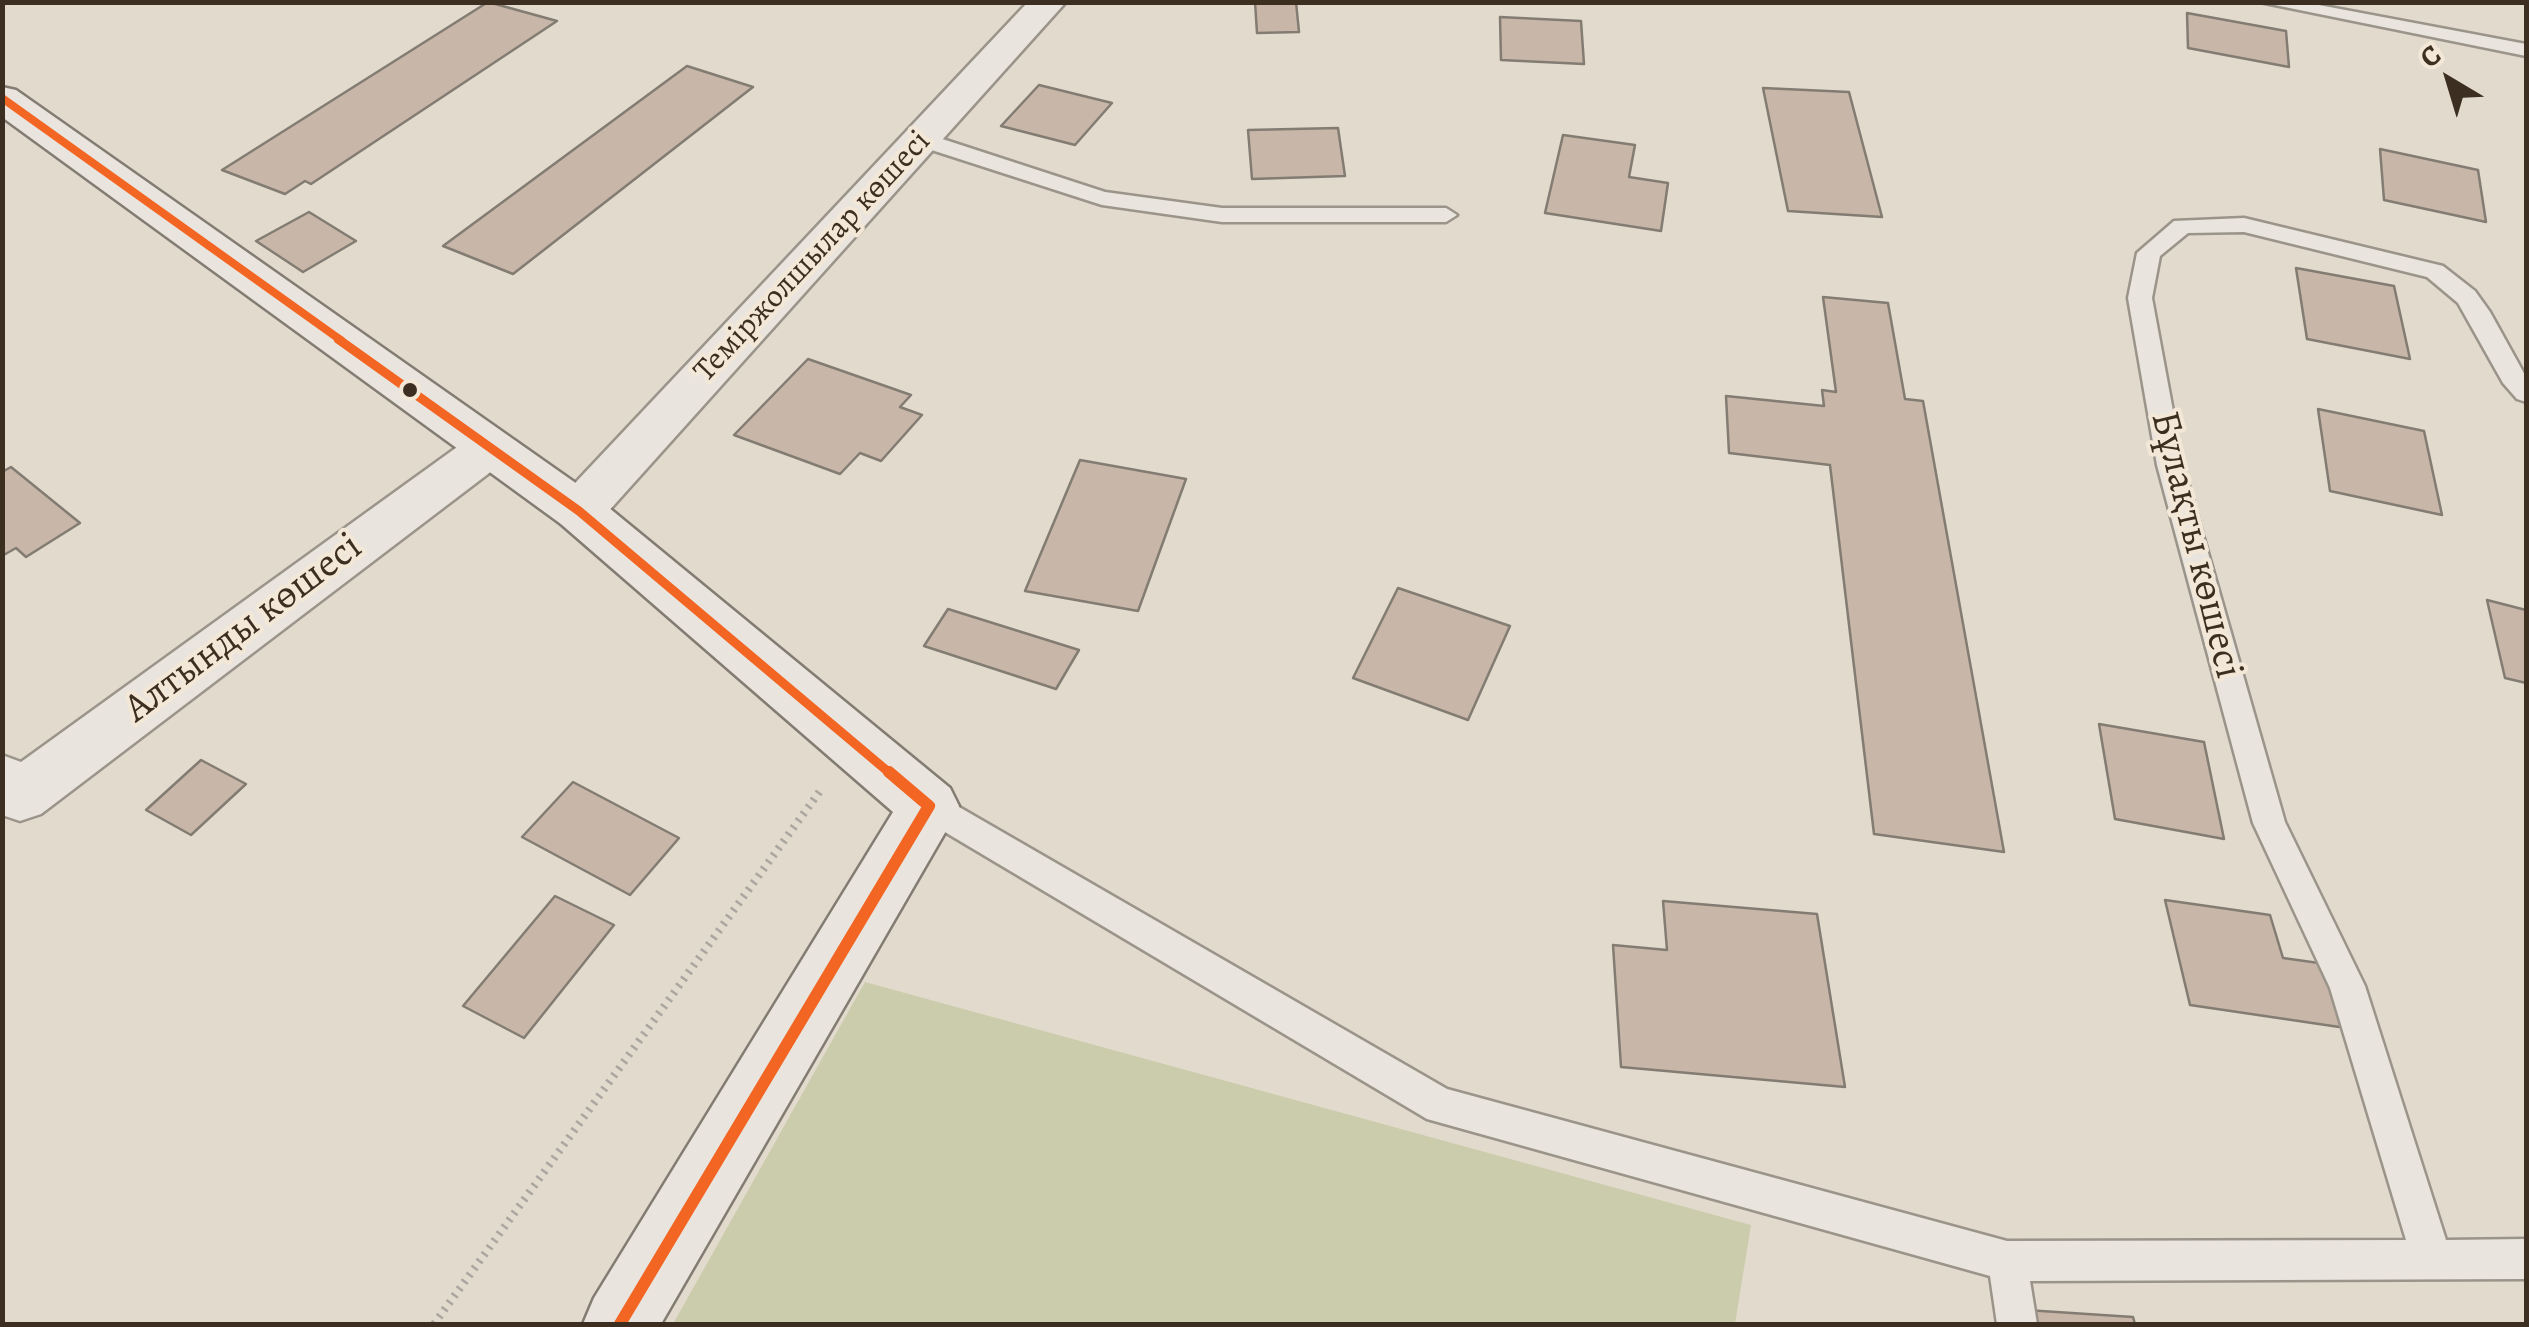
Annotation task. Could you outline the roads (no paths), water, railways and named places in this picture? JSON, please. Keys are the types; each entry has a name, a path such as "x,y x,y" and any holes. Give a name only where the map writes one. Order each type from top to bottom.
{"street":[{"name":"Теміржолшылар көшесі","path":"579,512 1048,2"},
{"path":"2,98 579,512 929,806 620,1324"},
{"name":"Алтынды көшесі","path":"2,780 20,796 488,449"}],"lane":[{"path":"2269,2 2526,50"},
{"path":"922,140 1102,198 1205,213 1446,216"},
{"name":"Бұлақты көшесі","path":"2433,1262 2347,986 2269,823 2170,466 2140,298 2148,254 2182,226 2244,225 2434,272 2456,282 2470,298 2504,371 2526,393"},
{"path":"929,806 1440,1106 2006,1261 2433,1262 2526,1258"},
{"path":"2006,1261 2017,1324"}]}
